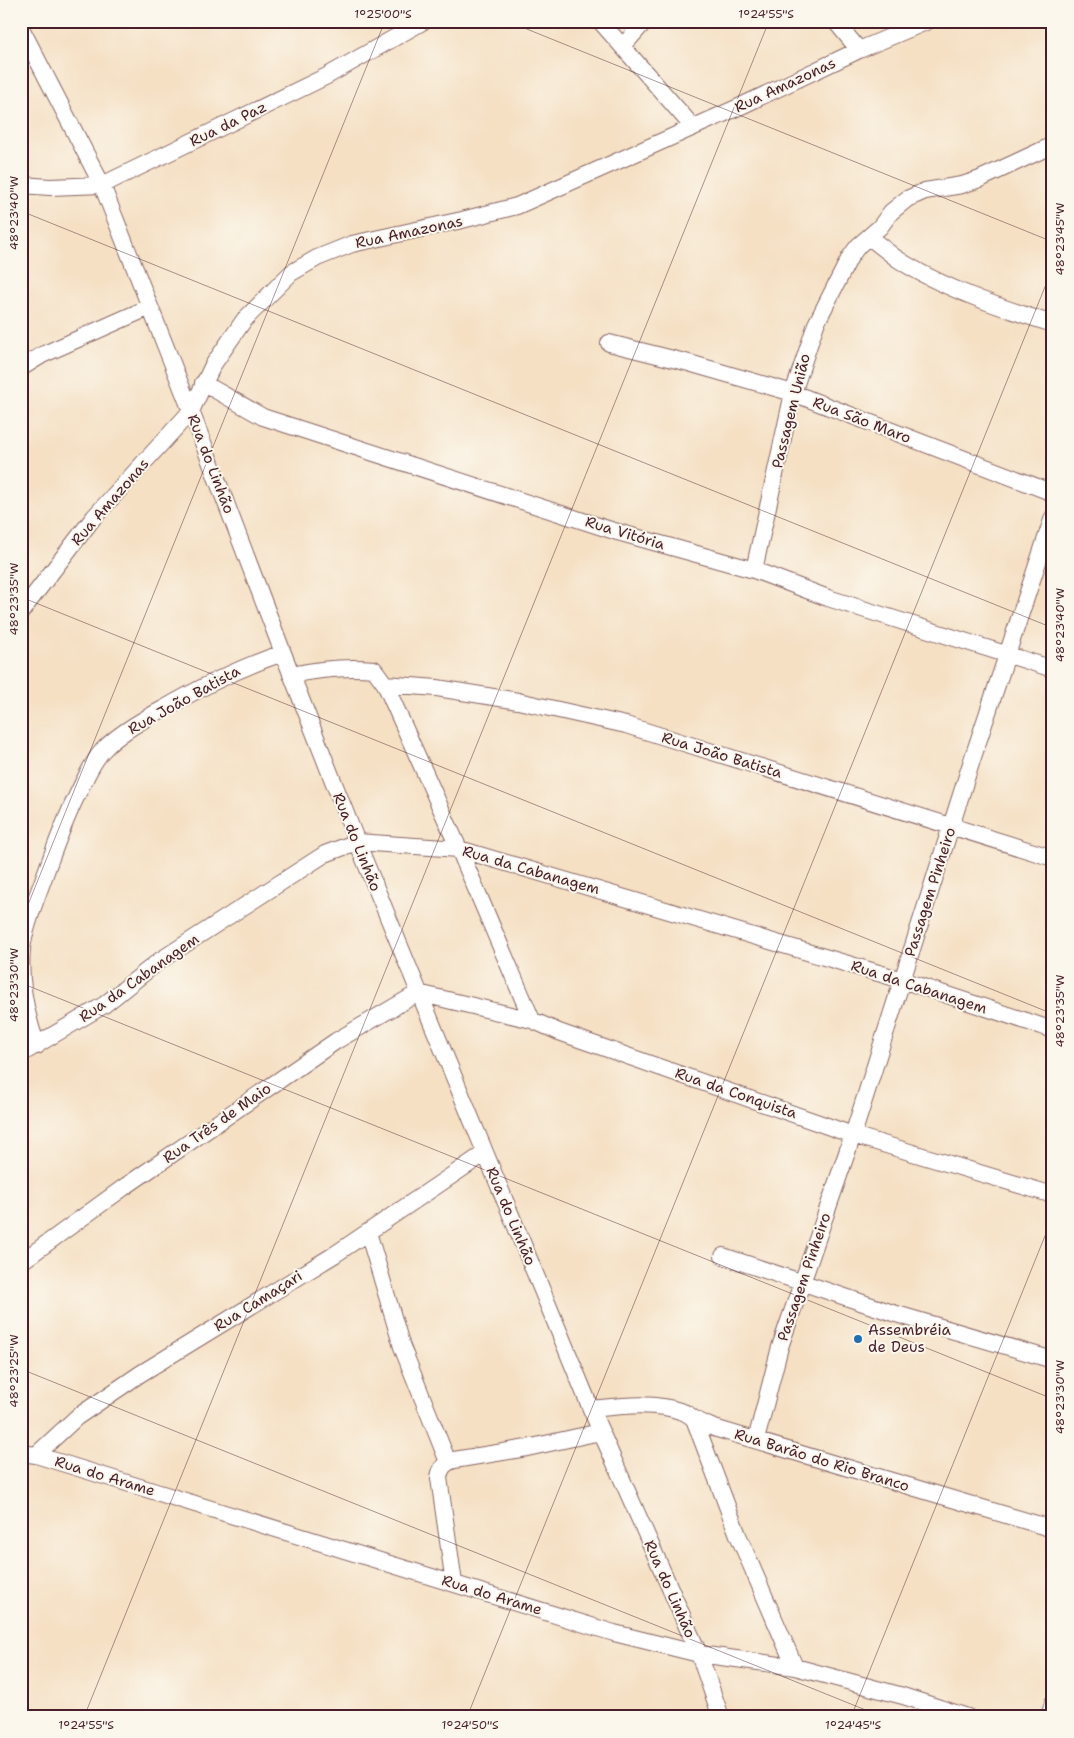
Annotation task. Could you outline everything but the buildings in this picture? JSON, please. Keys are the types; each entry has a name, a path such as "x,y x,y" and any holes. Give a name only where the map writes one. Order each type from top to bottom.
{"street":[{"name":"Rua da Paz","path":"21,185 50,187 102,185 327,76 424,21"},
{"path":"600,21 693,127"},
{"path":"623,46 645,21"},
{"path":"835,21 859,50"},
{"name":"Rua Amazonas","path":"21,612 94,517 191,411 213,365 244,320 292,274 318,258 352,244 517,206 741,106 859,50 928,21"},
{"name":"Rua do Linhão","path":"21,28 102,185 191,411 291,675 418,993 600,1432 699,1654 722,1717"},
{"name":"Passagem União","path":"754,570 793,393 806,352 829,296 850,257 858,246 880,227 891,212 907,199 925,191 962,185 980,179 1053,145"},
{"path":"869,237 897,259 924,274 1014,312 1053,324"},
{"path":"21,368 42,355 150,307"},
{"name":"Rua São Maro","path":"609,343 689,363 793,393 1053,493"},
{"name":"Rua Vitória","path":"203,383 262,417 614,531 754,570 828,598 1053,669"},
{"name":"Passagem Pinheiro","path":"756,1440 780,1347 853,1135 1007,653 1053,517"},
{"name":"Rua João Batista","path":"37,1046 22,988 22,948 30,914 63,825 92,764 120,735 151,716 203,686 257,662 283,653"},
{"path":"291,675 325,668 354,667 374,669 385,684 459,849 532,1020"},
{"name":"Rua João Batista","path":"385,684 437,688 518,701 626,725 1053,858"},
{"name":"Rua da Cabanagem","path":"21,1054 104,1005 159,961 324,854 357,842 459,849 902,980 1053,1030"},
{"name":"Rua da Conquista","path":"418,993 532,1020 559,1032 853,1135 1053,1195"},
{"name":"Rua Três de Maio","path":"21,1262 123,1188 336,1041 418,993"},
{"name":"Rua Camaçari","path":"28,1454 140,1374 334,1255 485,1153"},
{"path":"368,1232 402,1347 448,1462"},
{"path":"723,1256 893,1314 1053,1360"},
{"name":"Rua Barão do Rio Branco","path":"591,1409 621,1406 653,1406 684,1412 714,1428 1053,1529"},
{"path":"694,1419 738,1535 795,1667"},
{"path":"454,1583 438,1478 441,1469 448,1462 600,1432"},
{"name":"Rua do Arame","path":"28,1454 614,1632 699,1654 795,1667 903,1696 968,1717"},
{"path":"1049,1717 1053,1703"}],"place":[{"name":"Assembréia de Deus","path":"858,1339"}]}
